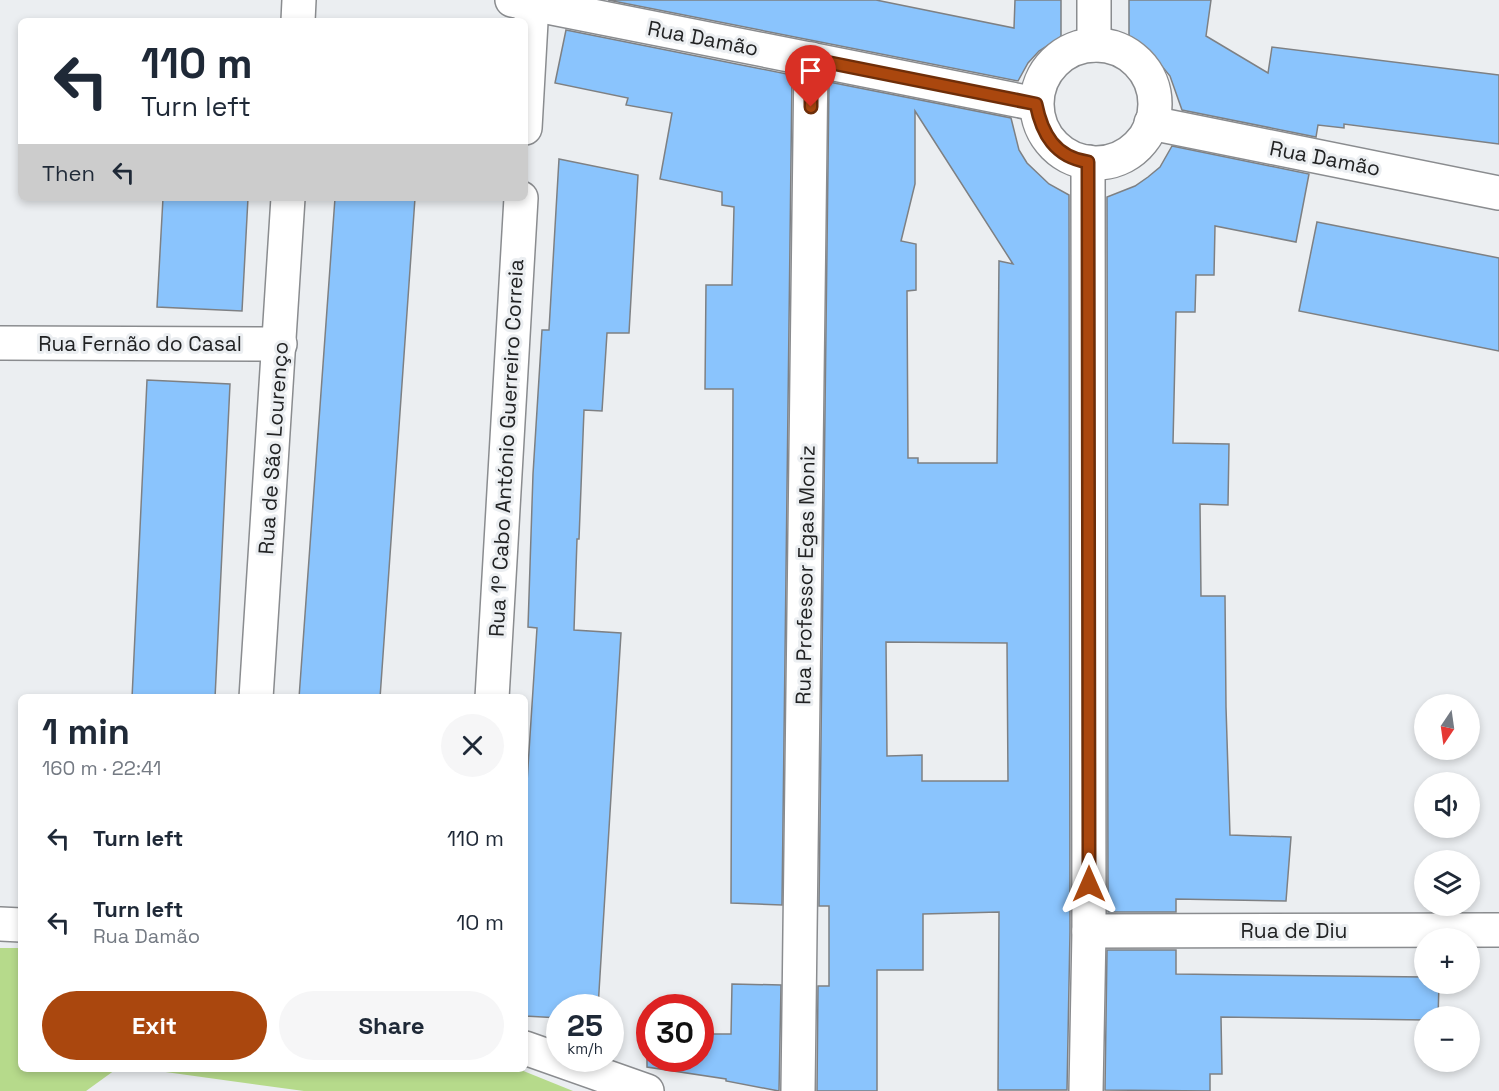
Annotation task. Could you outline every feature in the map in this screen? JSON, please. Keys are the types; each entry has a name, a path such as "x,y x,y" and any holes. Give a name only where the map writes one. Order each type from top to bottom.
{"street":[{"path":"298,18 299,0"},
{"path":"1094,0 1094,45"},
{"path":"522,2 522,18"},
{"name":"Rua Damão","path":"522,2 1036,104"},
{"path":"1094,45 1118,49 1134,59 1147,75 1154,93 1154,114 1148,132 1135,148 1118,159 1098,163 1079,160 1060,151 1046,137 1036,104 1041,82 1050,66 1064,54 1080,47 1094,45"},
{"name":"Rua Professor Egas Moniz","path":"798,1091 811,59"},
{"name":"Rua Damão","path":"1150,123 1499,193"},
{"path":"1086,1091 1089,931 1088,162"},
{"name":"Rua de São Lourenço","path":"256,694 288,201"},
{"name":"Rua 1º Cabo António Guerreiro Correia","path":"492,694 521,201"},
{"name":"Rua Fernão do Casal","path":"0,343 280,344"},
{"path":"0,924 18,925"},
{"name":"Rua de Diu","path":"1089,931 1499,930"},
{"path":"528,1049 647,1091"}],"green space":[{"path":"0,948 18,948 18,1072 112,1072 86,1091 0,1091"},
{"path":"166,1072 526,1072 573,1091 304,1091"}],"building":[{"path":"608,0 876,0 1014,28 1015,0 1061,0 1061,37 1039,51 1028,63 1018,81"},
{"path":"1129,0 1211,0 1206,36 1268,73 1272,47 1499,75 1499,144 1344,124 1344,128 1318,125 1316,137 1182,110 1170,76 1148,49 1129,37"},
{"path":"566,30 792,75 782,905 731,903 733,389 705,389 706,285 732,285 734,207 722,205 722,192 660,179 672,113 626,105 628,98 555,83"},
{"path":"829,82 1011,118 1019,150 1027,163 1049,184 1069,195 1070,931 1067,1090 998,1090 999,912 923,914 923,970 877,970 877,1091 817,1091 818,986 829,986 829,906 819,906","holes":["915,111 1013,264 999,261 997,463 918,463 918,458 908,458 907,291 916,290 916,244 901,241 915,184","886,642 1007,643 1008,781 922,781 922,755 887,756"]},
{"path":"1172,146 1309,174 1296,242 1215,226 1214,275 1196,275 1195,312 1176,312 1173,443 1229,444 1228,505 1200,504 1201,596 1225,596 1230,835 1291,837 1286,901 1176,899 1176,912 1108,912 1107,197 1135,186 1148,177 1160,167"},
{"path":"559,159 638,175 629,333 607,333 602,411 584,410 579,539 577,539 574,630 621,633 599,994 546,994 546,1017 528,1016 528,767 537,628 528,627 533,474 542,330 549,330"},
{"path":"163,201 248,201 242,311 157,307"},
{"path":"335,201 415,201 380,694 299,694"},
{"path":"1317,222 1499,258 1499,351 1299,311"},
{"path":"147,380 230,384 215,694 132,694"},
{"path":"1107,950 1176,950 1176,974 1414,977 1414,994 1439,994 1438,1006 1414,1006 1414,1020 1221,1017 1222,1074 1210,1074 1210,1091 1105,1090"},
{"path":"732,984 781,985 779,1091 726,1081 726,1079 680,1072 714,1072 714,1034 731,1034"}],"route":[{"path":"811,107 811,59 1036,104 1046,137 1060,151 1088,162 1089,884"}]}
